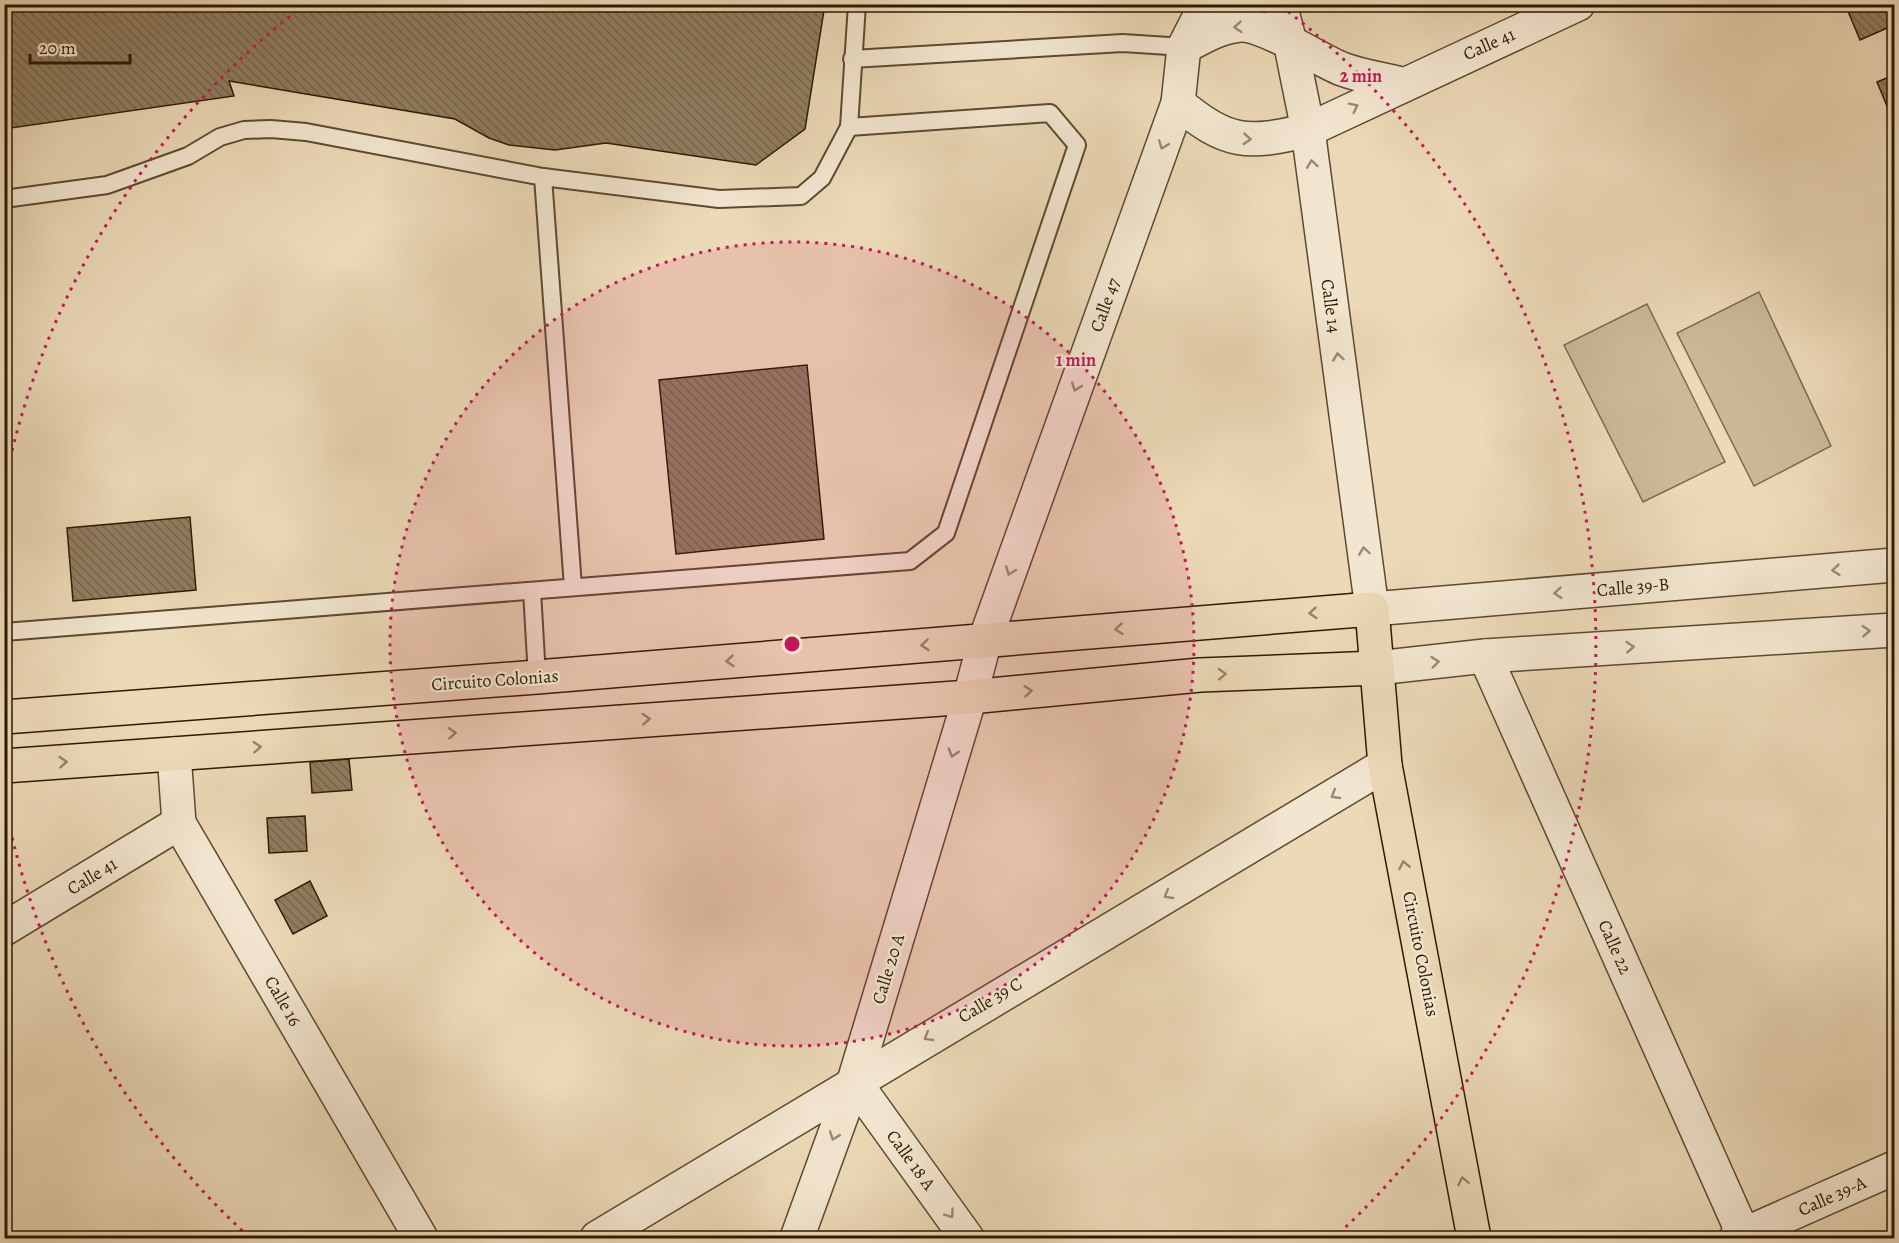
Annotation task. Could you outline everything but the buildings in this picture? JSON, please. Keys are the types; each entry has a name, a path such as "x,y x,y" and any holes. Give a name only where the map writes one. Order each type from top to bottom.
{"main road":[{"name":"Circuito Colonias","path":"4,717 537,677 1372,609 1385,765 1474,1239"},
{"path":"4,766 970,697 1200,675 1377,668"}],"street":[{"name":"Calle 47","path":"985,640 1178,103 1184,47 1206,4"},
{"name":"Calle 14","path":"1280,4 1308,129 1372,609"},
{"name":"Calle 41","path":"1308,129 1578,4"},
{"path":"1184,47 1217,29 1242,25 1264,29 1291,45 1344,70 1401,84"},
{"path":"1178,103 1218,132 1241,140 1269,139 1308,129"},
{"name":"Calle 39-B","path":"1372,609 1894,565"},
{"path":"1377,668 1485,656 1894,630"},
{"path":"970,697 985,640"},
{"name":"Calle 22","path":"1485,656 1742,1237"},
{"name":"Calle 20 A","path":"797,1239 854,1081 970,697"},
{"name":"Calle 16","path":"174,754 179,823 421,1239"},
{"name":"Calle 39 C","path":"597,1239 854,1081 1385,765"},
{"name":"Calle 41","path":"4,929 179,823"},
{"name":"Calle 18 A","path":"854,1081 967,1239"},
{"name":"Calle 39-A","path":"1742,1237 1894,1168"}],"lane":[{"path":"4,199 107,185 188,156 220,137 244,130 271,129 306,132 543,177 719,199 801,196 822,178 849,127 857,4"},
{"path":"852,59 1123,43 1184,47"},
{"path":"4,632 910,561 946,533 1077,145 1050,113 849,127"},
{"path":"543,177 573,587"},
{"path":"532,591 537,677"}],"shaded area":[{"path":"1759,292 1831,446 1754,486 1677,333"},
{"path":"1647,304 1725,462 1643,502 1564,345"}]}
